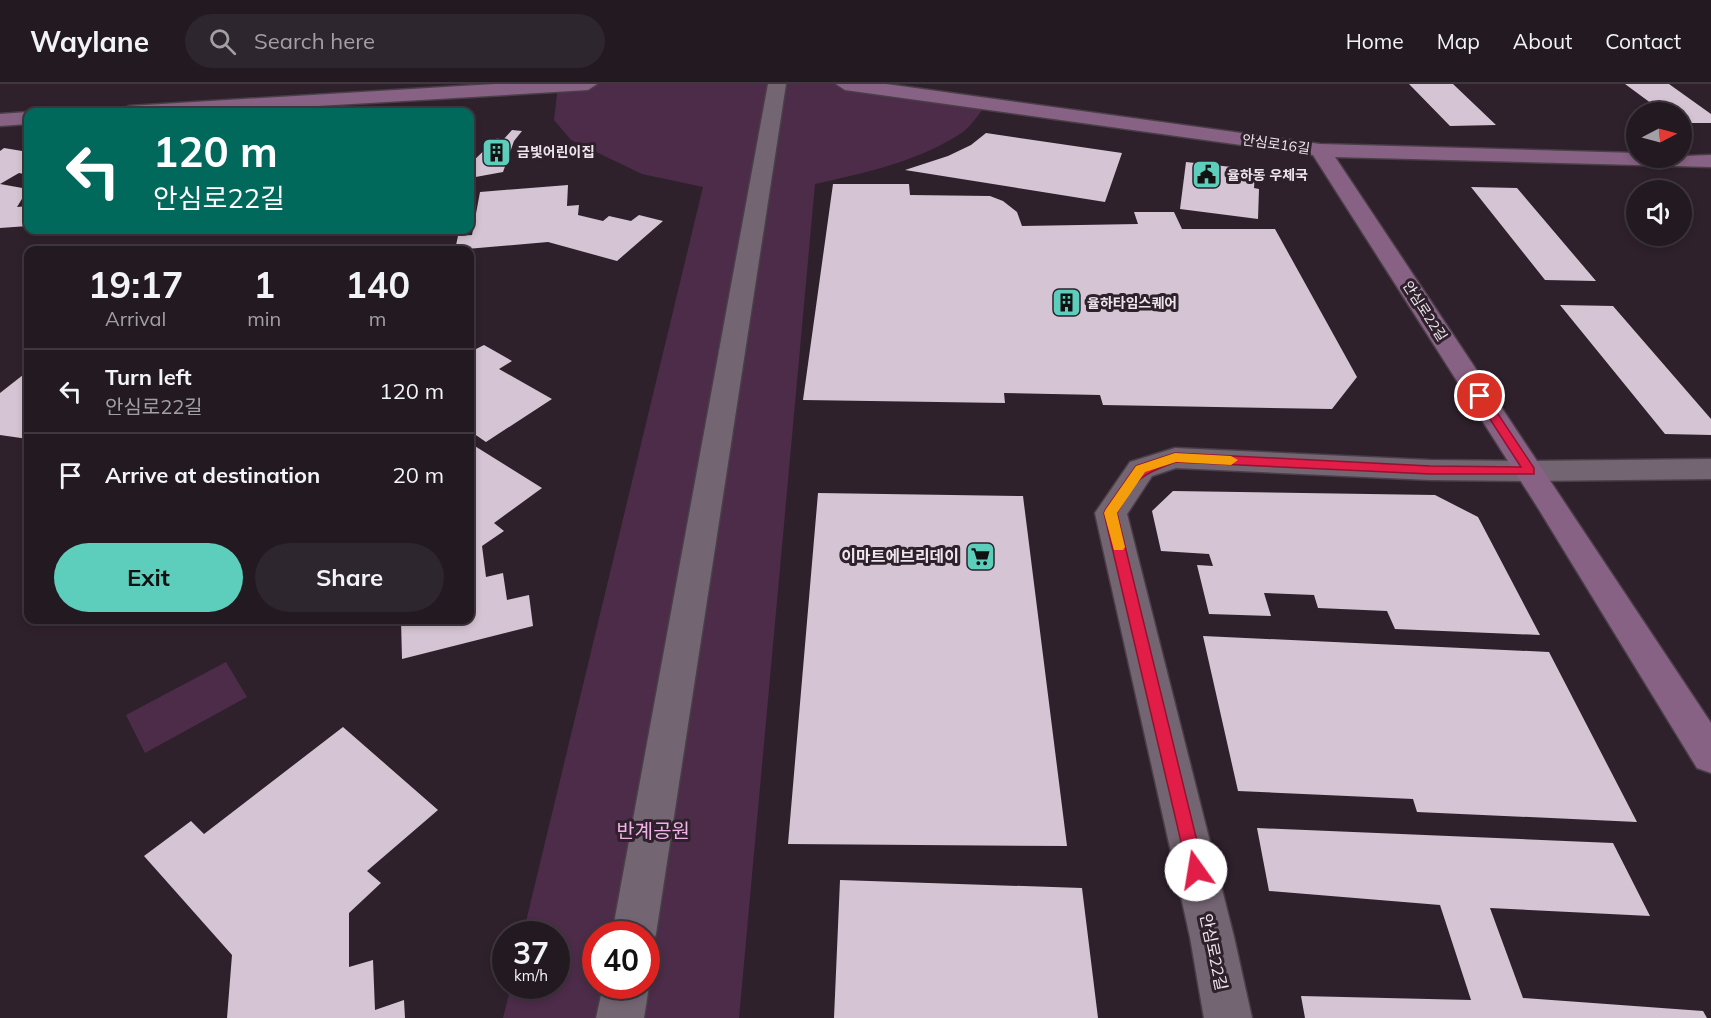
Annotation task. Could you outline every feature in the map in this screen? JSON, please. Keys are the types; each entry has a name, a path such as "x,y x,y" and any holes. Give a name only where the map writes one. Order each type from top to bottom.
{"main road":[{"path":"195,108 588,84"},
{"name":"안심로16길","path":"845,84 1320,150 1711,161"},
{"path":"0,120 24,118"},
{"name":"안심로22길","path":"1320,150 1530,471 1711,756"}],"street":[{"path":"636,921 777,84"},
{"name":"안심로22길","path":"1228,1018 1212,937 1111,513 1141,469 1175,458 1430,470 1530,471"},
{"path":"1530,471 1711,469"},
{"path":"620,1018 624,999"}],"green space":[{"name":"반계공원","path":"491,84 845,84 987,104 963,132 929,151 892,165 815,184 739,1018 503,1018 508,999 570,999 570,921 526,921 703,187 642,174 571,140 554,120 558,86 490,89"},
{"path":"226,662 247,697 145,753 126,715"}],"building":[{"path":"1409,84 1453,84 1496,125 1450,126"},
{"path":"1625,84 1669,84 1711,114 1711,123 1692,123 1692,102 1649,102"},
{"name":"금빛어린이집","path":"512,130 522,131 514,141 503,172 474,177 474,160 497,138 503,140"},
{"path":"986,133 1122,153 1105,202 905,170 948,156 971,145"},
{"path":"4,148 24,151 24,174 19,173 0,184 0,151"},
{"path":"1186,162 1241,168 1241,173 1255,175 1254,188 1259,189 1258,219 1180,209"},
{"path":"0,184 24,188 24,196 17,207 24,206 24,226 0,228"},
{"name":"율하타임스퀘어","path":"833,184 909,184 910,195 990,196 1003,201 1017,212 1022,226 1138,224 1134,212 1174,212 1182,229 1275,229 1357,377 1332,409 1103,405 1100,395 1004,393 1005,403 803,400"},
{"path":"568,185 567,206 579,205 578,215 603,221 609,216 631,221 639,215 663,221 617,261 548,242 474,248 474,246 456,246 458,236 474,234 480,192"},
{"path":"1471,187 1517,188 1596,281 1545,280"},
{"path":"1560,305 1613,306 1711,419 1711,435 1665,434"},
{"path":"484,345 512,361 499,369 552,399 486,442 474,434 474,350"},
{"path":"24,374 24,438 0,435 0,393"},
{"path":"474,446 542,488 494,523 504,531 482,546 486,577 503,573 507,600 529,595 533,626 402,659 401,624 474,624"},
{"path":"1173,491 1435,495 1478,517 1540,635 1395,629 1387,611 1318,608 1314,595 1264,593 1271,616 1209,614 1197,565 1213,566 1209,554 1161,551 1152,511"},
{"path":"818,493 1023,496 1067,846 788,844"},
{"path":"1203,636 1549,652 1637,822 1417,812 1413,799 1238,791"},
{"path":"343,727 438,810 367,871 381,883 349,913 349,967 373,960 375,1010 404,1000 405,1018 227,1018 232,955 144,856 191,821 204,834"},
{"path":"1257,828 1613,843 1650,916 1490,908 1523,998 1703,1011 1707,1018 1305,1018 1301,996 1471,1000 1440,905 1269,891"},
{"path":"840,880 1082,888 1098,1018 834,1018"}],"slow traffic":[{"path":"1119,547 1111,513 1125,488 1141,469 1175,458 1231,460"}],"place":[{"name":"금빛어린이집","path":"496,152"},
{"name":"율하동 우체국","path":"1206,175"},
{"name":"율하타임스퀘어","path":"1066,303"},
{"name":"이마트에브리데이","path":"980,556"}],"route":[{"path":"1196,870 1111,513 1125,488 1141,469 1175,458 1430,470 1530,471 1480,396"}]}
